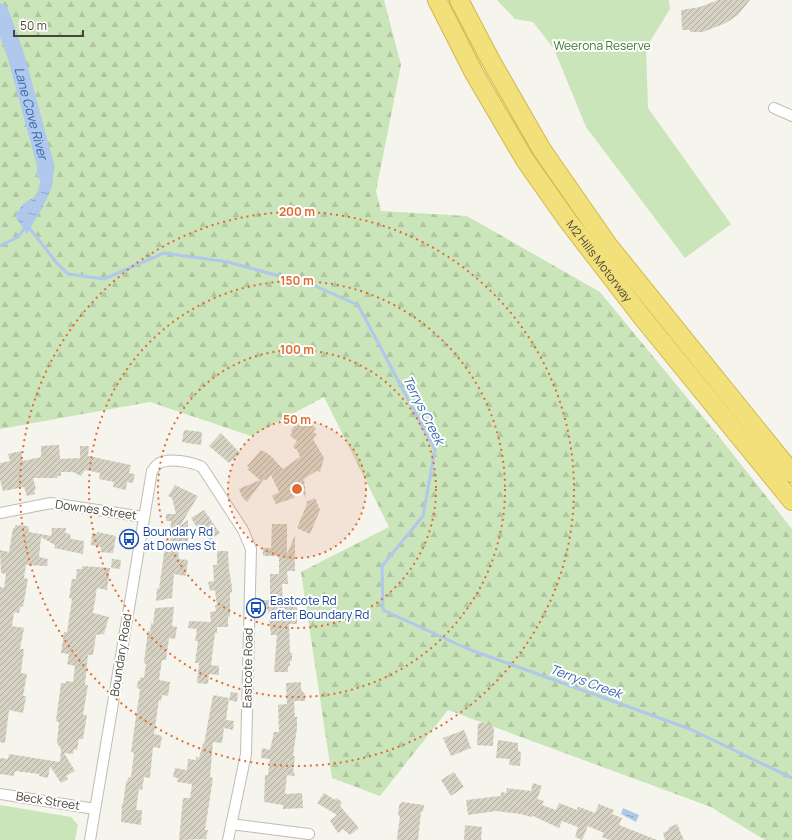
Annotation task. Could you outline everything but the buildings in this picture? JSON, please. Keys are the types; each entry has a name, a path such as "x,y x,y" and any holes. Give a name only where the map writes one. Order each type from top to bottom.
{"highway":[{"name":"M2 Hills Motorway","path":"438,0 474,73 525,160 568,222 633,306 792,501"},
{"name":"M2 Hills Motorway","path":"459,0 491,61 542,150 608,245 792,473"}],"street":[{"path":"774,108 792,116"},
{"name":"Eastcote Road","path":"152,471 158,464 166,460 196,464 202,467 247,536 251,549 246,754 228,840"},
{"name":"Boundary Road","path":"90,840 152,471"},
{"name":"Downes Street","path":"0,513 51,503 144,517"},
{"name":"Beck Street","path":"0,794 95,809"},
{"path":"231,824 309,834"}],"green space":[{"path":"0,0 384,0 401,65 376,191 381,211 467,216 600,292 717,434 792,529 792,840 765,840 711,807 448,710 380,796 332,778 301,572 389,527 324,397 251,436 150,402 0,429"},
{"name":"Weerona Reserve","path":"497,0 669,0 670,9 646,48 648,108 731,224 685,258 586,127 554,49 533,22 515,19"},
{"path":"0,805 71,817 78,825 75,840 0,840"}],"water":[{"path":"38,144 51,166 53,181 44,205 27,234 15,216 23,204 36,196 42,176"},
{"path":"623,808 639,815 636,822 621,814"}],"waterway":[{"name":"Lane Cove River","path":"0,12 16,56 46,167 45,173"},
{"name":"Terrys Creek","path":"0,246 18,237 27,225 56,262 68,274 104,279 164,253 228,262 279,276 297,278 358,305 435,450 423,516 382,566 383,610 468,649 690,729 792,778"}],"place":[{"name":"Boundary Rd at Downes St","path":"129,539"},
{"name":"Eastcote Rd after Boundary Rd","path":"256,608"}]}
